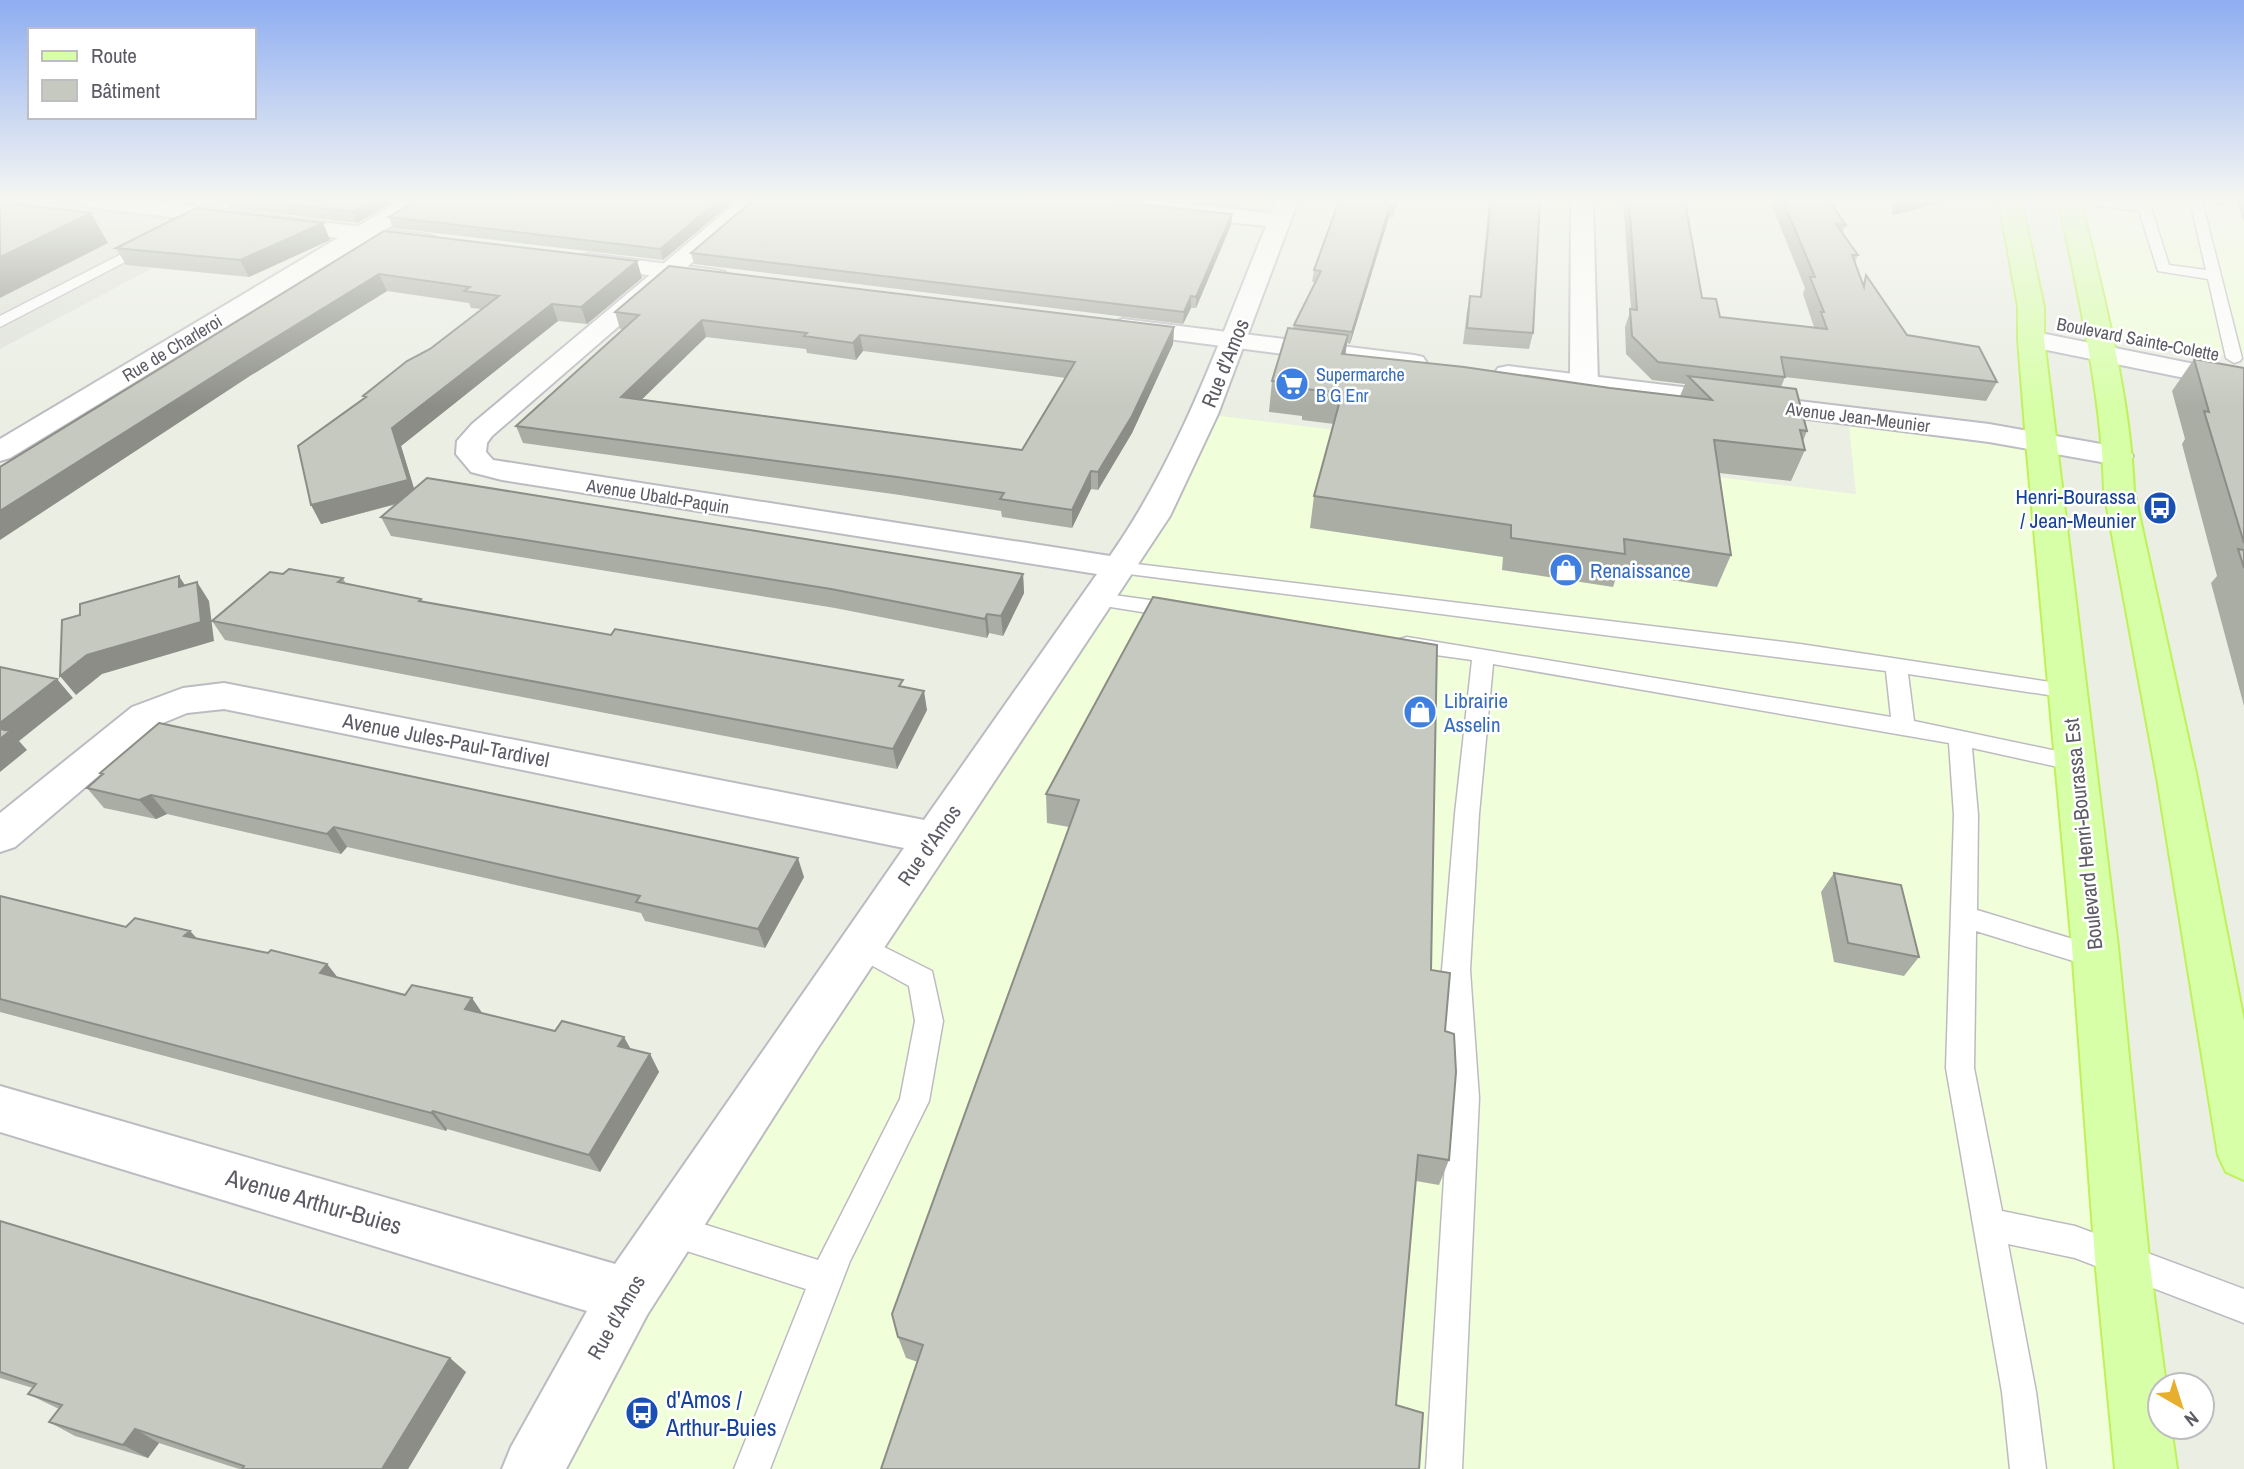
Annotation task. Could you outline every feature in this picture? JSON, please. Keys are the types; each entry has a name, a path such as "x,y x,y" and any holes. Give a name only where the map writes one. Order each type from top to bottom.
{"main road":[{"name":"Boulevard Henri-Bourassa Est","path":"2021,270 2031,328 2040,441 2096,957 2122,1258 2146,1469"},
{"path":"2084,270 2118,456 2119,491 2177,778 2244,1155"}],"street":[{"name":"Rue de Charleroi","path":"0,452 304,270"},
{"path":"657,270 737,280"},
{"name":"Rue d'Amos","path":"533,1469 627,1295 933,838 1154,516 1204,414 1261,270"},
{"path":"1583,270 1584,384"},
{"name":"Avenue Ubald-Paquin","path":"669,271 482,430 472,441 471,454 482,466 1109,583"},
{"path":"1102,325 1435,365"},
{"name":"Boulevard Sainte-Colette","path":"2031,328 2099,343 2241,367"},
{"name":"Avenue Jean-Meunier","path":"1489,372 2040,441 2118,456"},
{"name":"Avenue Jules-Paul-Tardivel","path":"0,836 145,716 173,703 201,696 224,696 933,838"},
{"name":"Avenue Arthur-Buies","path":"0,1109 627,1295"}],"lane":[{"path":"0,322 101,270"},
{"path":"2174,270 2213,275"},
{"path":"2212,270 2241,367"},
{"path":"1109,583 1195,613"},
{"path":"1109,583 1786,649 2068,691"},
{"path":"1387,641 1960,737 2076,763"},
{"path":"1444,1469 1464,1098 1456,970 1462,874 1483,655"},
{"path":"1896,666 1903,727"},
{"path":"1960,737 1966,815 1960,1068 2019,1392 2028,1469"},
{"path":"1964,918 2096,957"},
{"path":"752,1469 826,1279 914,1101 929,1021 922,979 860,946"},
{"path":"1989,1224 2075,1242 2244,1306"},
{"path":"671,1230 826,1279"}],"shaded area":[{"path":"0,270 150,270 0,349"},
{"path":"2085,270 2244,270 2244,359 2098,332"},
{"path":"1204,414 1856,494 1848,416 2041,441 2150,1469 533,1469"}],"building":[{"path":"321,270 627,270 581,307 552,304 392,428 408,480 311,505 298,446 366,397 363,396 407,361 430,349 499,296 464,291 470,287 379,274 0,511 0,467"},
{"path":"665,270 698,270 1174,327 1132,416 1098,472 1091,471 1072,510 1000,499 1004,493 516,426 639,315 615,312","holes":["702,320 807,333 804,336 853,343 860,335 1075,362 1022,450 621,397"]},
{"path":"829,270 1208,270 1196,297 1191,296 1184,312"},
{"path":"1314,270 1371,270 1352,332 1294,325 1321,271"},
{"path":"1484,270 1536,270 1533,333 1467,328 1470,296 1481,297"},
{"path":"1634,270 1697,270 1702,298 1716,299 1720,317 1827,329 1821,312 1824,312 1810,277 1815,277 1812,270 1857,270 1864,287 1866,275 1907,335 1979,347 1997,382 1781,357 1785,377 1658,362 1632,336 1630,309 1637,310"},
{"path":"1288,328 1348,335 1342,354 1464,367 1610,388 1712,400 1688,376 1796,389 1807,431 1800,430 1805,450 1714,440 1731,555 1624,539 1625,554 1511,538 1511,525 1314,496 1342,393 1305,389 1306,385 1272,381"},
{"path":"2194,359 2244,368 2244,543 2204,411 2209,412"},
{"path":"427,478 1023,574 1001,616 987,614 985,619 831,589 381,517"},
{"path":"2238,549 2244,550 2244,568"},
{"path":"289,569 343,578 338,582 421,599 419,601 611,635 615,629 903,680 899,686 924,691 893,749 212,621 270,572 283,574"},
{"path":"179,576 179,587 197,582 201,622 87,655 60,676 62,620 80,615 80,604"},
{"path":"1153,597 1437,645 1431,970 1450,973 1445,1031 1454,1034 1456,1072 1449,1160 1418,1155 1396,1405 1423,1413 1419,1469 881,1469 923,1345 898,1337 892,1314 1079,800 1046,794"},
{"path":"0,667 57,679 0,723"},
{"path":"159,723 798,858 758,929 636,902 640,896 334,827 327,834 151,795 139,800 87,788 103,774 100,773"},
{"path":"0,729 10,731 0,739"},
{"path":"1834,873 1901,885 1919,957 1848,943"},
{"path":"0,896 126,927 135,918 190,931 184,936 268,953 271,950 327,964 320,973 405,995 412,985 472,998 465,1009 555,1031 562,1021 624,1037 618,1046 650,1054 589,1155 433,1111 431,1113 0,999"},
{"path":"0,1221 450,1358 382,1469 242,1469 244,1466 135,1429 123,1445 49,1422 62,1405 28,1394 36,1384 0,1372"}],"place":[{"name":"Supermarche B G Enr","path":"1292,384"},
{"name":"Henri-Bourassa / Jean-Meunier","path":"2160,508"},
{"name":"Renaissance","path":"1566,570"},
{"name":"Librairie Asselin","path":"1420,712"},
{"name":"d'Amos / Arthur-Buies","path":"642,1413"}]}
